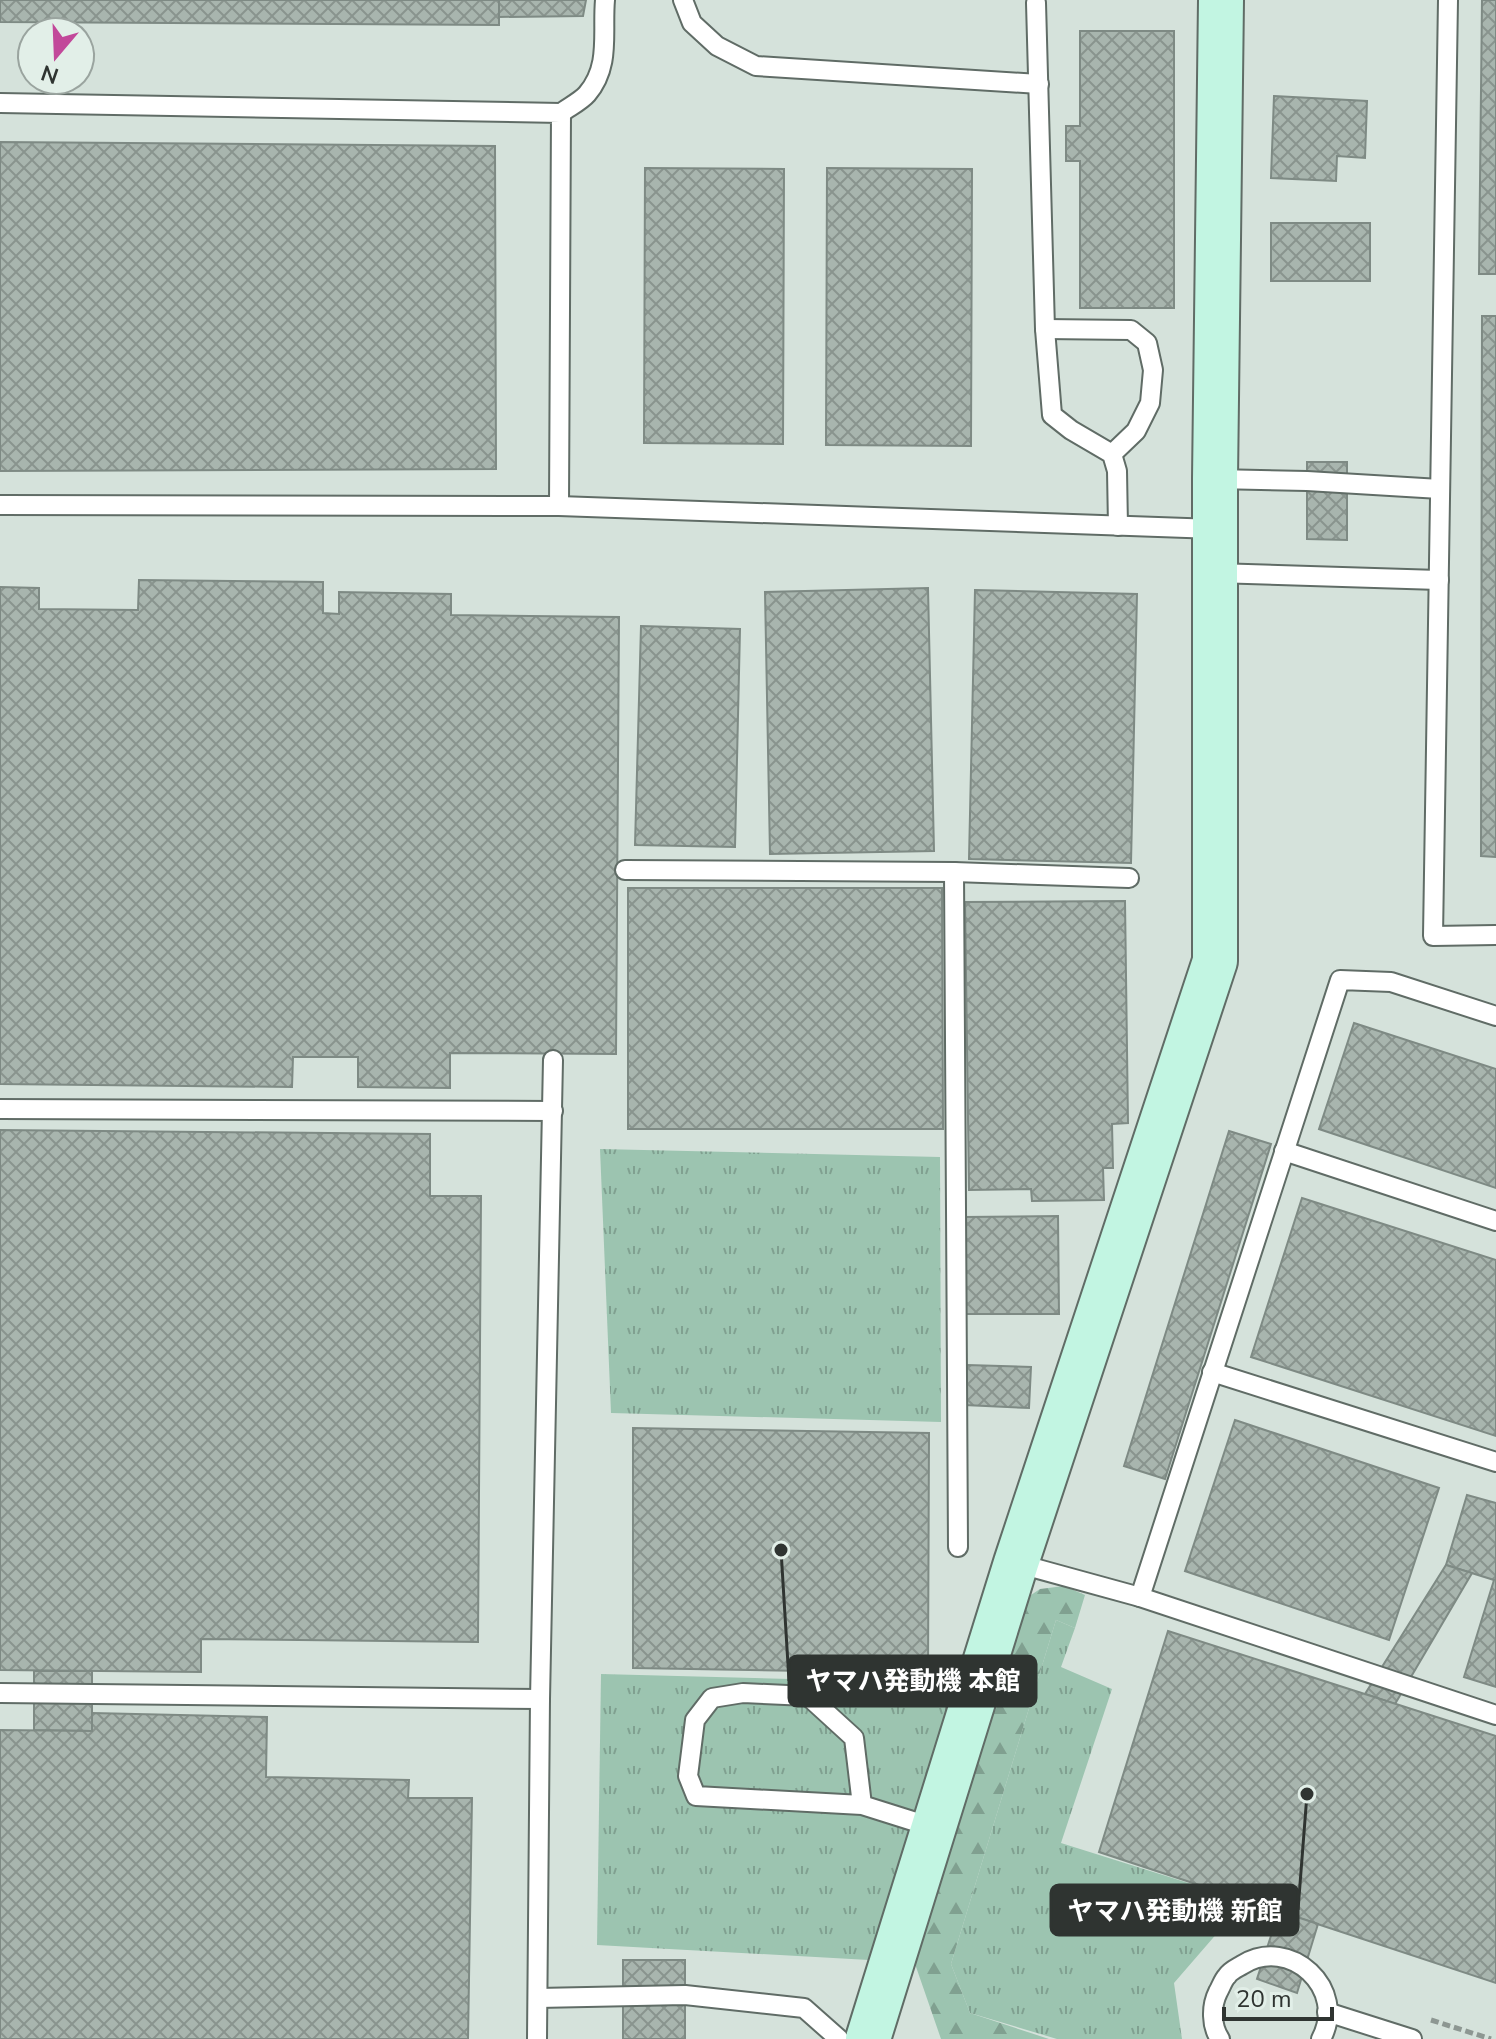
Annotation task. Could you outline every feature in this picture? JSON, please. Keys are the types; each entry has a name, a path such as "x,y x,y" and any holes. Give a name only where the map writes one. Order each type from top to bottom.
{"street":[{"path":"868,2039 1016,1563 1215,961 1215,479 1221,0"}],"lane":[{"path":"0,103 561,113 586,95 597,79 604,59 605,0"},
{"path":"683,0 692,23 717,46 756,66 1039,84"},
{"path":"1448,0 1433,936 1496,935"},
{"path":"1036,3 1045,329 1052,415 1112,454 1117,471 1118,526"},
{"path":"559,506 561,113"},
{"path":"1045,329 1131,330 1147,343 1153,370 1150,403 1136,431 1112,454"},
{"path":"1215,479 1440,489"},
{"path":"0,505 559,506 1215,529"},
{"path":"1215,573 1439,580"},
{"path":"625,870 954,872 1129,878"},
{"path":"954,872 958,1547"},
{"path":"1140,1597 1340,980 1391,982 1496,1016"},
{"path":"537,2039 540,1699 553,1060"},
{"path":"0,1109 553,1111"},
{"path":"1284,1151 1496,1221"},
{"path":"1212,1372 1496,1462"},
{"path":"1016,1563 1140,1597 1496,1715"},
{"path":"0,1693 540,1699"},
{"path":"862,1805 854,1738 808,1696 743,1693 712,1698 695,1720 688,1776 696,1796 862,1805 935,1828"},
{"path":"1220,2039 1214,2031 1213,2001 1228,1974 1253,1958 1283,1956 1310,1971 1327,1996 1328,2029 1412,2039"},
{"path":"538,1998 685,1995 804,2008 839,2039"}],"green space":[{"path":"600,1149 940,1157 941,1422 611,1413"},
{"path":"1064,1586 1085,1595 1075,1628 1056,1620 951,1964 970,2013 1049,2039 941,2039 914,1961 1028,1597 1040,1589"},
{"path":"1056,1620 1075,1628 1061,1667 1112,1689 1061,1843 1268,1908 1219,1931 1174,1983 1182,2039 1057,2039 970,2013 951,1964"},
{"path":"601,1674 979,1684 869,1960 597,1945"}],"building":[{"path":"0,0 499,0 499,25 96,23 96,16 16,16 16,22 0,22"},
{"path":"499,0 586,0 583,16 499,17"},
{"path":"1482,0 1496,0 1496,274 1479,274"},
{"path":"1080,31 1174,31 1174,308 1080,308 1080,161 1066,161 1066,126 1080,126"},
{"path":"1274,96 1367,101 1365,158 1337,156 1336,181 1271,178"},
{"path":"0,142 495,146 496,469 0,471"},
{"path":"645,168 784,169 783,444 644,443"},
{"path":"827,168 972,169 971,446 826,445"},
{"path":"1271,223 1370,223 1370,281 1271,281"},
{"path":"1482,316 1496,316 1496,857 1481,856"},
{"path":"1307,462 1347,462 1347,540 1307,539"},
{"path":"139,580 323,582 323,613 339,614 339,592 451,594 451,615 619,617 616,1054 450,1053 450,1088 358,1087 358,1057 293,1057 292,1087 0,1084 0,587 39,588 39,609 138,610"},
{"path":"928,588 934,851 770,854 765,592"},
{"path":"975,590 1137,594 1131,863 969,859"},
{"path":"641,626 740,629 735,847 635,845"},
{"path":"628,888 942,888 943,1129 628,1129"},
{"path":"1125,901 1128,1123 1112,1124 1113,1168 1103,1168 1104,1200 1032,1201 1031,1189 969,1190 965,902"},
{"path":"1354,1023 1496,1069 1496,1188 1319,1129"},
{"path":"0,1130 430,1134 430,1196 481,1196 478,1642 201,1639 201,1672 0,1670"},
{"path":"1229,1131 1271,1144 1165,1479 1124,1466"},
{"path":"1302,1198 1496,1260 1496,1436 1251,1357"},
{"path":"1058,1216 1059,1314 966,1314 964,1217"},
{"path":"967,1365 1031,1367 1029,1408 965,1405"},
{"path":"1235,1420 1439,1488 1389,1640 1185,1571"},
{"path":"633,1428 929,1433 928,1673 633,1668"},
{"path":"1467,1495 1496,1503 1496,1687 1464,1677 1494,1580 1446,1565"},
{"path":"1446,1565 1472,1573 1395,1704 1365,1694"},
{"path":"1168,1631 1496,1736 1496,1983 1099,1852"},
{"path":"34,1671 92,1671 92,1731 34,1730"},
{"path":"92,1713 267,1717 266,1777 409,1780 408,1798 472,1798 468,2039 0,2039 0,1730 92,1731"},
{"path":"1279,1911 1318,1924 1297,1993 1257,1979"},
{"path":"623,1960 685,1960 685,2039 623,2039"}],"place":[{"name":"ヤマハ発動機 本館","path":"781,1550"},
{"name":"ヤマハ発動機 新館","path":"1307,1794"}]}
